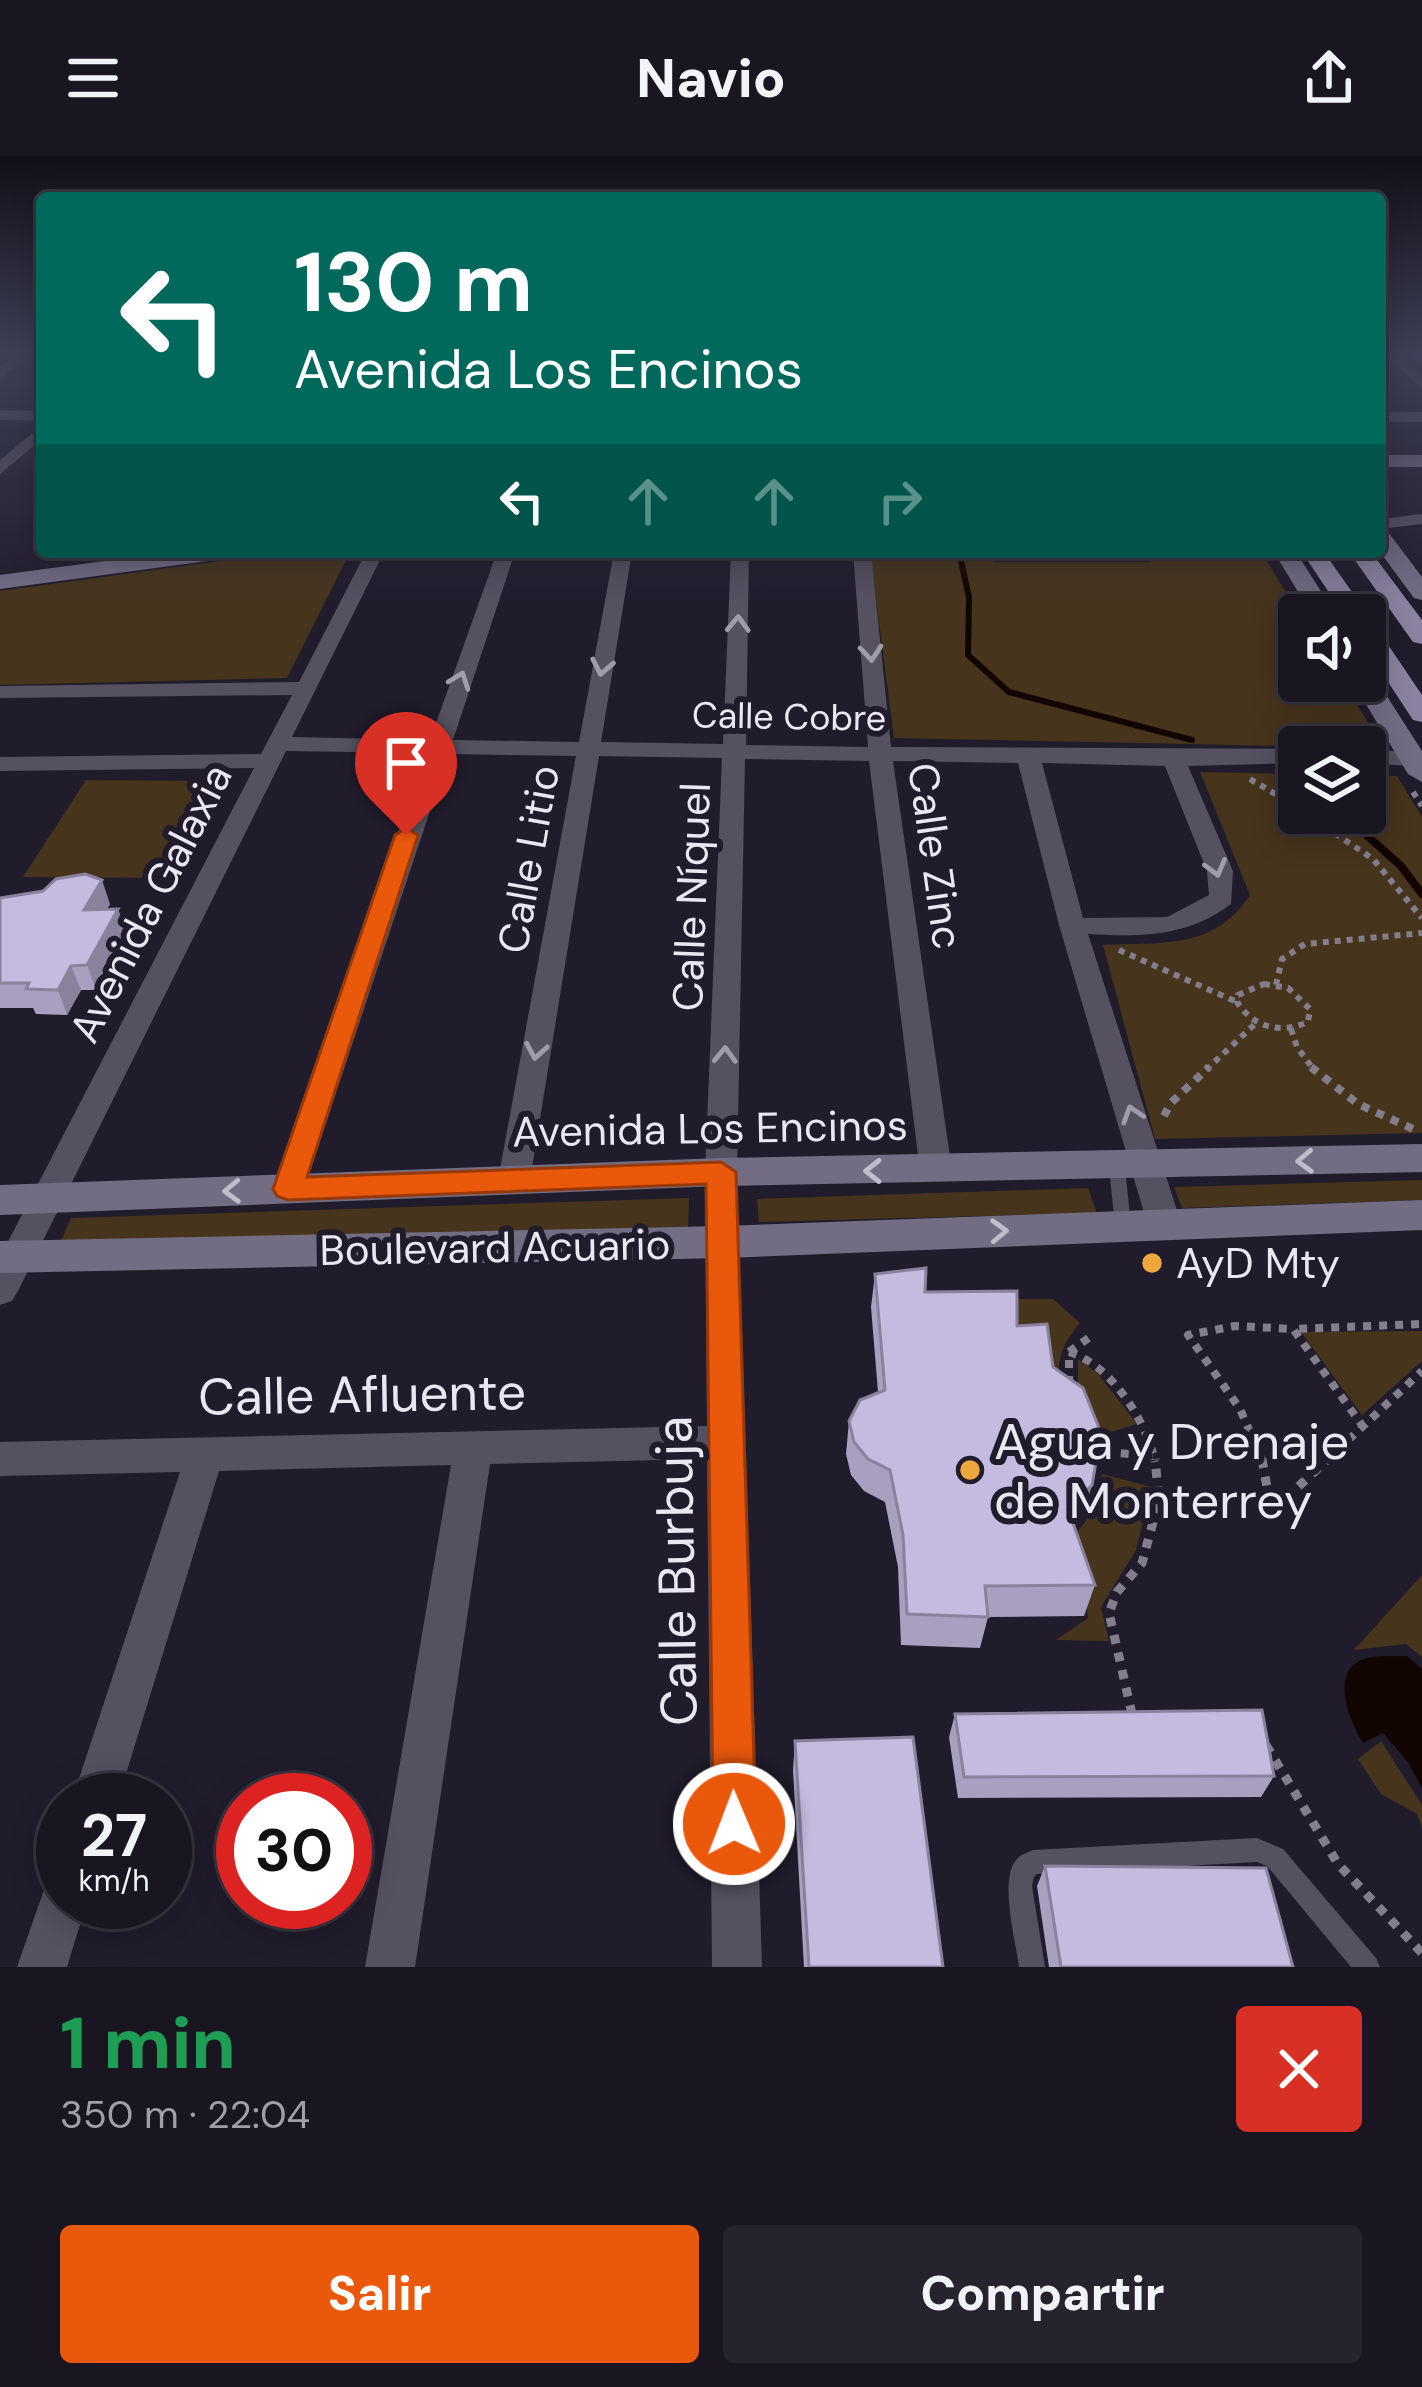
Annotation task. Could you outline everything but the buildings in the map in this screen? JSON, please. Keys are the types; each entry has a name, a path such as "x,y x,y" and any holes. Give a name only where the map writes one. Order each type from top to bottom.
{"main road":[{"path":"1317,558 1342,594"},
{"path":"1364,558 1422,637"},
{"path":"1386,660 1422,714"}],"street":[{"path":"7,463 35,437"},
{"path":"1386,461 1422,460"},
{"path":"1386,523 1422,519"},
{"path":"1386,545 1422,593"},
{"path":"0,565 52,558"},
{"path":"0,582 178,558"},
{"name":"Avenida Galaxia","path":"5,1268 47,1198 372,558"},
{"path":"288,1189 504,558"},
{"name":"Calle Litio","path":"514,1180 622,558"},
{"name":"Calle Níquel","path":"721,1172 740,558"},
{"name":"Calle Zinc","path":"863,558 880,754 936,1171"},
{"path":"1290,558 1311,594"},
{"path":"0,692 307,688"},
{"path":"1379,702 1419,764"},
{"name":"Calle Cobre","path":"0,764 436,747 1278,757"},
{"path":"1028,756 1133,1167 1165,1226"},
{"path":"1072,925 1173,926 1203,916 1222,898 1220,871 1174,759"},
{"path":"1386,760 1419,764"},
{"name":"Avenida Los Encinos","path":"0,1200 721,1172 1133,1167 1422,1157"},
{"name":"Calle Burbuja","path":"721,1172 737,1967"},
{"name":"Boulevard Acuario","path":"5,1268 1422,1215"},
{"name":"Calle Afluente","path":"0,1459 727,1442"},
{"path":"390,1967 474,1445"},
{"path":"104,1773 206,1451"},
{"path":"42,1967 54,1929"}],"lane":[{"path":"1123,1227 1133,1167"},
{"path":"1032,1967 1020,1886 1023,1870 1034,1862 1257,1850 1288,1870 1367,1967"}],"path":[{"path":"1247,777 1278,796"},
{"path":"1336,834 1373,859 1422,918"},
{"path":"1276,985 1274,971 1289,950 1324,941 1422,933"},
{"path":"1112,947 1237,1002 1256,1023 1291,1029 1308,1022 1310,1009 1299,994 1276,985 1244,989 1237,1002"},
{"path":"1160,1124 1170,1104 1256,1023"},
{"path":"1291,1029 1297,1053 1320,1076 1422,1132"},
{"path":"1422,1324 1293,1329 1235,1326 1188,1335 1217,1371 1253,1432 1266,1460 1268,1493 1284,1500 1422,1371"},
{"path":"1293,1329 1364,1428"},
{"path":"1069,1352 1094,1334"},
{"path":"1069,1352 1070,1389"},
{"path":"1069,1352 1091,1359 1104,1371 1149,1433 1154,1456 1159,1500 1142,1563 1117,1592 1108,1613 1132,1703 1133,1726"},
{"path":"1085,1422 1106,1452 1154,1456"},
{"path":"1262,1739 1338,1864 1422,1953"}],"shaded area":[{"path":"241,558 347,558 287,678 0,685 0,591"},
{"path":"871,558 1151,562 1150,558 1265,558 1287,594 1278,594 1278,702 1355,702 1370,726 1278,726 1278,746 894,738"},
{"path":"1200,772 1278,774 1278,834 1386,834 1386,776 1397,776 1422,817 1422,1133 1155,1139 1103,945 1186,940 1220,926 1250,895"},
{"path":"86,780 210,781 158,878 23,877"},
{"path":"1422,1180 1422,1200 1182,1208 1174,1187"},
{"path":"1088,1188 1097,1213 759,1222 757,1199"},
{"path":"689,1198 688,1227 61,1241 71,1218"},
{"path":"991,1299 1053,1299 1080,1323 1060,1358 1059,1398 1026,1353 1017,1318 994,1317"},
{"path":"1422,1331 1422,1361 1362,1415 1301,1332"},
{"path":"1078,1359 1098,1374 1137,1424 1105,1434 1078,1394"},
{"path":"1102,1474 1152,1487 1136,1550 1101,1607 1109,1641 1056,1640 1088,1618 1077,1533 1095,1508"},
{"path":"1422,1575 1422,1657 1406,1644 1354,1650"},
{"path":"1407,1656 1422,1669 1422,1788 1408,1762 1383,1733 1363,1743 1345,1697 1348,1673 1355,1664 1371,1657"},
{"path":"1381,1741 1422,1805 1422,1828 1417,1814 1381,1794 1358,1759"}],"waterway":[{"path":"960,558 969,597 968,655 1009,692 1192,740"},
{"path":"1365,834 1401,866 1422,894"}],"place":[{"name":"AyD Mty","path":"1152,1263"},
{"name":"Agua y Drenaje de Monterrey","path":"970,1470"}],"route":[{"path":"406,835 288,1189 721,1172 734,1824"}]}
